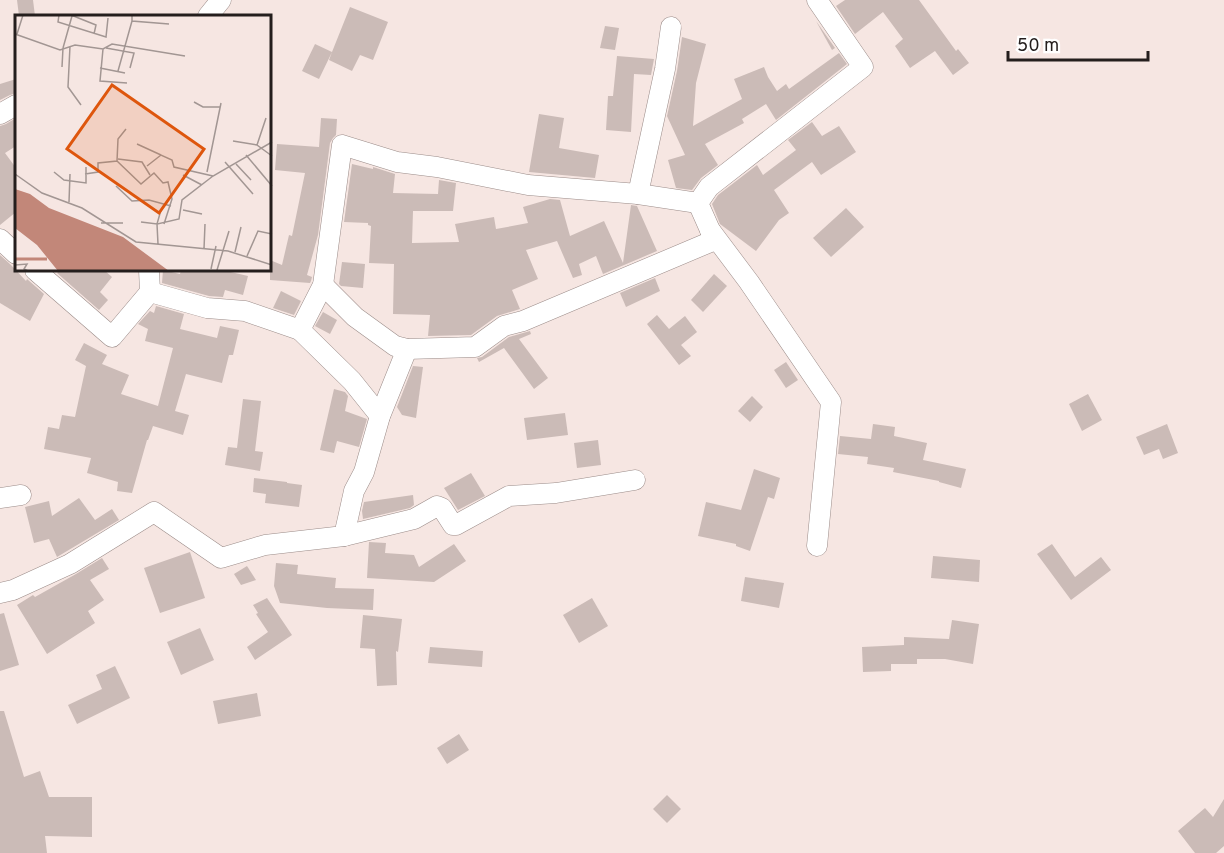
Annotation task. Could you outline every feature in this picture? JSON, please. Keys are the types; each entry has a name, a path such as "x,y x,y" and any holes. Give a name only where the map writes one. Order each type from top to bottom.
{"street":[{"path":"209,15 221,0"},
{"path":"698,203 709,187 863,67 817,0"},
{"path":"638,194 665,69 671,27"},
{"path":"0,114 15,106"},
{"path":"300,330 323,285 342,145 396,162 437,167 528,184 638,194 698,203"},
{"path":"323,285 356,317 395,346 408,349 475,347 504,326 524,321 715,240 698,203"},
{"path":"710,230 756,291 831,402 817,546"},
{"path":"0,239 15,253"},
{"path":"37,272 112,337 150,292 148,272"},
{"path":"150,292 207,308 245,311 300,330 352,381 380,416"},
{"path":"344,536 354,491 364,472 380,416 408,349"},
{"path":"0,593 13,590 69,564 154,512 221,558 265,545 344,536 414,519 437,506 442,508 453,525 456,525 509,496 556,493 635,480"},
{"path":"0,498 21,495"}],"building":[{"path":"17,0 33,0 35,15 19,15"},
{"path":"845,0 919,0 956,51 958,49 969,63 953,75 935,51 910,68 895,46 903,39 883,12 855,34 836,6"},
{"path":"350,7 388,22 373,60 360,55 352,71 329,60"},
{"path":"816,21 835,48 832,50"},
{"path":"605,26 619,28 615,50 600,48"},
{"path":"682,37 706,44 696,83 693,126 742,99 734,79 764,67 777,91 786,84 789,89 839,53 847,64 776,120 766,104 742,119 744,123 705,144 718,165 701,178 692,190 676,188 668,160 685,155 667,116"},
{"path":"315,44 332,52 319,79 302,71"},
{"path":"617,56 654,59 651,75 634,74 631,132 606,130 608,96 613,96"},
{"path":"15,79 15,93 0,100 0,84"},
{"path":"539,114 564,118 559,148 599,155 595,178 529,172"},
{"path":"321,118 337,119 336,135 330,143 318,235 307,275 312,277 311,281 310,283 270,280 272,261 282,265 289,235 292,236 305,173 275,170 277,144 319,147"},
{"path":"15,119 15,147 5,153 15,167 15,213 0,225 0,126"},
{"path":"812,122 822,136 839,126 856,152 821,175 812,162 774,190 789,213 779,220 756,251 720,224 712,204 718,195 757,165 763,175 796,150 788,140"},
{"path":"352,164 373,169 373,167 395,174 393,193 438,194 439,180 456,183 453,211 413,211 412,243 459,242 455,224 494,217 496,229 528,223 523,207 550,199 560,200 570,236 604,221 623,263 631,205 637,206 657,251 603,274 596,256 579,264 582,275 573,278 557,241 526,250 538,279 512,290 520,309 497,316 471,335 428,336 430,315 393,314 394,264 369,263 371,226 368,223 344,222"},
{"path":"846,208 864,227 831,257 813,238"},
{"path":"0,255 15,269 15,272 44,294 30,321 0,303"},
{"path":"342,262 365,264 363,288 339,284"},
{"path":"106,272 112,277 100,292 108,300 99,310 57,273"},
{"path":"163,272 180,274 180,272 231,272 248,276 243,295 225,290 223,297 209,296 162,283"},
{"path":"714,274 727,286 703,312 691,300"},
{"path":"655,278 660,291 626,307 620,293"},
{"path":"281,291 301,301 294,315 273,308"},
{"path":"156,306 184,314 180,329 217,338 220,326 239,330 233,355 229,355 222,383 186,374 175,411 189,415 183,435 153,426 132,493 117,491 118,482 87,473 91,458 44,449 48,427 59,429 62,415 75,417 86,366 75,360 84,343 107,355 102,364 129,375 121,394 158,406 173,348 145,341 148,329 138,324 150,311 154,313"},
{"path":"323,312 337,320 330,334 315,326"},
{"path":"657,315 669,329 685,316 697,332 681,345 691,356 679,365 647,324"},
{"path":"530,331 531,334 519,339 548,378 534,389 504,348 479,362 477,358 482,357 509,337"},
{"path":"786,362 798,380 786,388 774,370"},
{"path":"413,366 423,367 416,418 402,415 397,407"},
{"path":"334,389 345,392 348,396 345,411 367,419 359,447 337,441 334,453 320,450"},
{"path":"1088,394 1102,420 1082,431 1069,404"},
{"path":"752,396 763,407 750,422 738,411"},
{"path":"243,399 261,401 255,451 263,452 260,471 225,465 228,447 237,448"},
{"path":"565,413 568,435 527,440 524,418"},
{"path":"873,424 895,427 894,436 927,443 923,460 966,469 961,488 893,472 894,468 867,464 868,457 838,454 840,436 871,439"},
{"path":"1167,424 1178,453 1163,459 1159,449 1144,455 1136,437"},
{"path":"598,440 601,465 577,468 574,443"},
{"path":"754,469 780,478 774,499 768,497 750,551 736,544 698,536 706,502 741,510"},
{"path":"471,473 485,496 458,510 444,488"},
{"path":"254,478 302,485 299,507 265,503 266,494 253,492"},
{"path":"413,495 414,505 410,508 363,519 364,502"},
{"path":"79,498 95,520 112,509 119,520 57,557 49,539 34,543 25,507 49,501 52,516"},
{"path":"369,542 386,543 385,553 414,555 419,567 454,544 466,561 434,582 367,578"},
{"path":"1052,544 1075,577 1101,557 1111,570 1071,600 1037,554"},
{"path":"190,552 205,598 160,613 144,568"},
{"path":"933,556 980,560 979,582 931,578"},
{"path":"102,558 109,569 90,580 104,600 88,611 95,623 47,654 17,605"},
{"path":"276,563 298,565 297,574 336,578 335,588 374,589 373,610 280,603 274,586"},
{"path":"247,566 256,580 241,585 234,574"},
{"path":"745,577 784,583 779,608 741,601"},
{"path":"267,598 292,635 255,660 247,647 268,632 253,605"},
{"path":"592,598 608,626 579,643 563,615"},
{"path":"4,613 19,665 0,671 0,614"},
{"path":"363,615 402,619 398,652 396,651 397,685 377,686 375,649 360,648"},
{"path":"952,620 979,624 973,664 945,659 917,659 917,664 891,664 891,671 863,672 862,647 904,645 904,637 949,639"},
{"path":"200,628 214,660 181,675 167,642"},
{"path":"430,647 483,651 482,667 428,663"},
{"path":"115,666 130,698 77,724 68,705 102,689 96,675"},
{"path":"257,693 261,716 218,724 213,701"},
{"path":"0,711 4,711 24,777 40,771 49,797 92,797 92,837 45,836 47,853 0,853"},
{"path":"459,734 469,750 447,764 437,748"},
{"path":"667,795 681,809 667,823 653,809"},
{"path":"1224,799 1224,846 1216,853 1195,853 1178,831 1205,808 1213,817"}]}
